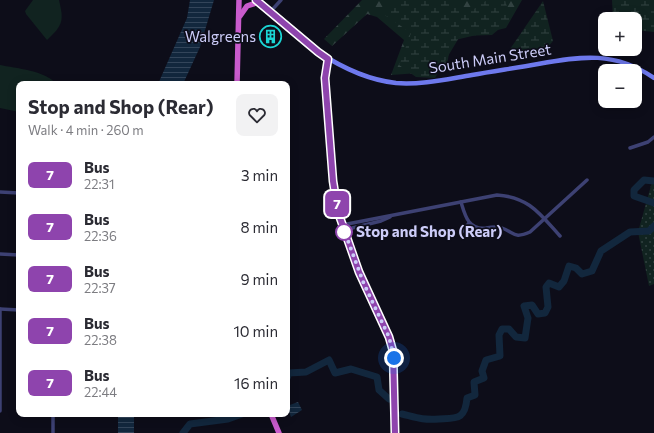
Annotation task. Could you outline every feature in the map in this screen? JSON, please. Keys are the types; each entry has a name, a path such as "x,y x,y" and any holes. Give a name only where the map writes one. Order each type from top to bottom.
{"highway":[{"path":"237,81 238,0"},
{"path":"238,22 245,7 258,1"},
{"path":"272,417 279,433"}],"main road":[{"path":"258,1 271,10 282,23"},
{"path":"258,1 282,23"},
{"name":"South Main Street","path":"282,23 328,59 376,79 404,83 434,82 568,58 593,57 622,61 638,68 654,78"}],"street":[{"path":"271,10 281,0"},
{"path":"328,59 325,78 336,200 343,227 364,284 393,347 395,366 395,433"},
{"path":"630,148 648,142 654,137"},
{"path":"461,202 469,223 482,228 502,228 513,236 518,236 530,232 587,180"},
{"path":"0,192 16,194"},
{"path":"343,227 381,221 391,216 495,195 515,197 530,205 560,236"},
{"path":"462,232 469,223"},
{"path":"0,254 16,255"},
{"path":"0,411 0,309 16,310"},
{"path":"53,417 53,433"}],"green space":[{"path":"33,0 59,0 62,18 61,22 47,40 26,14 25,11"},
{"path":"362,0 522,0 506,28 451,41 446,71 391,75 404,40 377,17 367,14 332,46 324,39"},
{"path":"399,0 462,0 459,5 471,11 487,0 505,0 511,19 492,35 460,36 435,78 416,77 399,65 411,33 385,15"},
{"path":"612,0 654,0 654,32 642,31 642,12 613,12"},
{"path":"543,1 553,41 540,56 508,52"},
{"path":"0,65 38,73 53,81 16,81 16,111 0,108"},
{"path":"654,181 654,284 649,286 638,232 652,182"}],"water":[{"path":"190,0 214,0 200,47 184,81 159,81 187,18"},
{"path":"298,402 302,410 291,417 290,405"},
{"path":"118,417 134,417 134,433 118,433"}],"waterway":[{"path":"654,181 644,180 634,190 634,196 654,203"},
{"path":"402,414 428,419 455,418 462,414 467,398 475,395 474,382 484,378 482,371 486,360 500,356 499,335 502,329 509,329 516,337 525,338 528,318 524,306 532,305 538,314 545,313 548,307 546,287 549,283 559,287 564,281 569,266 576,268 582,274 592,271 601,251 630,232 649,231 654,226"},
{"path":"290,373 306,372 329,360 335,373 351,369 377,377 379,390 389,399"},
{"path":"183,433 190,424 234,417"}],"bus line":[{"name":"7","path":"256,0 288,28 328,59 325,78 333,181 338,212 359,272 393,347 395,366 395,433"}],"place":[{"name":"Walgreens","path":"271,37"},
{"name":"Stop and Shop (Rear)","path":"344,232"}],"route":[{"path":"344,232 344,230 354,261 393,347 394,358"}]}
